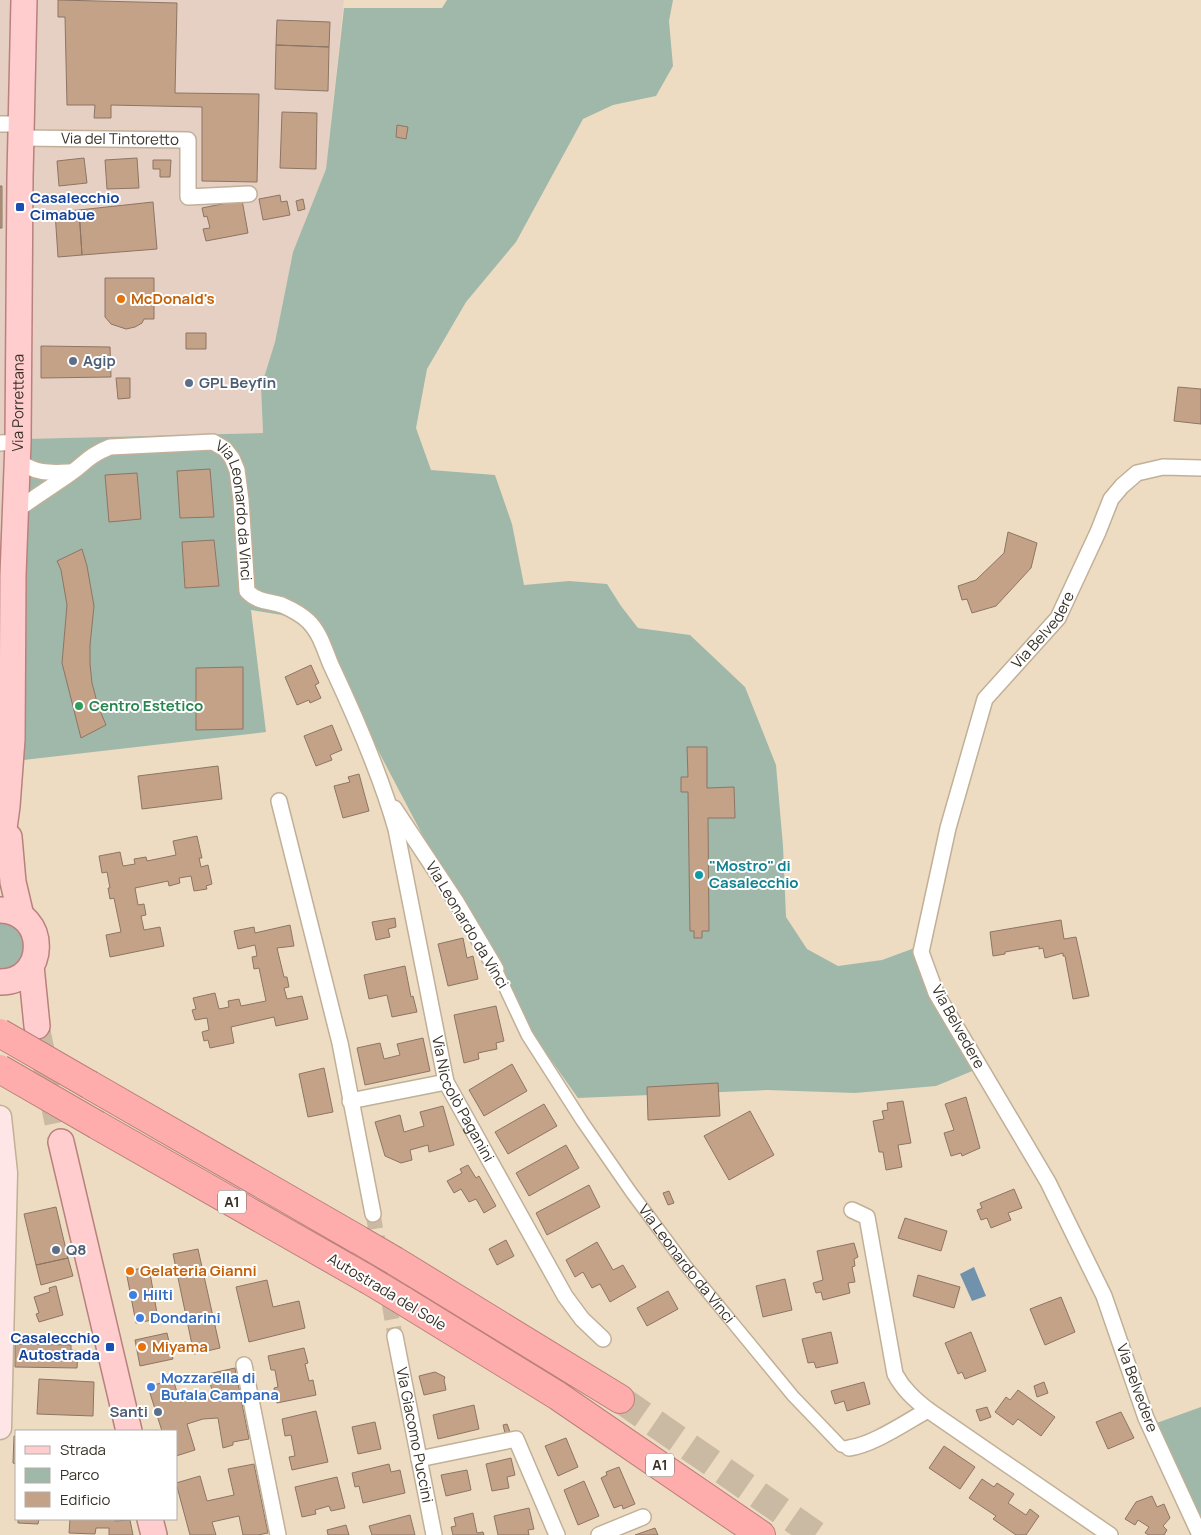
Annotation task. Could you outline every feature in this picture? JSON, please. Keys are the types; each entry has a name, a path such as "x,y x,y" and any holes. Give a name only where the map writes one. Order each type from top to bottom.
{"highway":[{"name":"Autostrada del Sole","path":"0,1032 395,1261 620,1399"},
{"name":"Autostrada del Sole","path":"0,1069 402,1300 558,1396 761,1535"}],"main road":[{"name":"Via Porrettana","path":"0,858 7,806 12,738 13,575 16,511 12,448 20,177 15,129 24,0"},
{"name":"Via Porrettana","path":"7,806 13,882 10,913"},
{"path":"2,982 19,977 31,966 36,954 36,936 30,925 10,913"},
{"path":"2,982 24,1000 36,1022 31,966"},
{"path":"0,1117 6,1173 2,1249 0,1428"},
{"path":"61,1142 130,1430"},
{"path":"150,1520 154,1535"}],"street":[{"name":"Via del Tintoretto","path":"15,129 188,140 188,197 249,194"},
{"name":"Via Leonardo da Vinci","path":"16,511 43,490 72,472 95,453 110,447 213,442 225,448 237,470 241,500 247,592 252,597 262,601 291,609 309,622 317,633 387,796 396,829"},
{"path":"12,448 28,469 44,473 72,472"},
{"name":"Via Belvedere","path":"1200,1535 1146,1418 1104,1296 1048,1182 936,993 921,952 948,828 985,699 1058,618 1111,500 1122,486 1137,473 1162,467 1201,468"},
{"name":"Via Leonardo da Vinci","path":"387,796 457,903 496,969 527,1035 582,1121 686,1266 793,1396 841,1446 849,1448 858,1447 928,1410"},
{"path":"279,800 340,1043 373,1214"},
{"name":"Via Niccolò Paganini","path":"396,829 446,1082 565,1296 582,1319 603,1339"},
{"path":"350,1101 446,1082"},
{"path":"852,1210 867,1217 895,1374 902,1386 928,1410 1110,1535"},
{"name":"Via Giacomo Puccini","path":"395,1336 434,1535"},
{"path":"244,1365 278,1535"},
{"path":"419,1459 516,1439 557,1535"},
{"path":"599,1535 643,1517"}],"shaded area":[{"path":"0,0 344,0 326,169 293,252 275,342 261,387 263,433 25,439 0,763"}],"green space":[{"path":"447,0 673,0 669,21 673,66 656,96 613,105 583,119 516,242 466,302 427,369 416,428 431,470 495,475 512,524 524,585 569,581 607,584 638,628 690,635 745,687 776,765 783,846 786,917 807,949 838,966 882,960 920,946 982,1067 936,1086 855,1093 767,1090 578,1098 510,1002 370,735 321,632 288,616 251,610 266,732 15,761 25,439 263,433 261,387 275,342 293,252 326,169 344,8 442,8"},
{"path":"0,921 9,923 19,930 24,947 23,961 0,975"},
{"path":"1201,1407 1201,1530 1151,1425"}],"water":[{"path":"974,1267 986,1296 972,1301 960,1274"}],"building":[{"path":"58,0 177,3 175,93 259,94 257,182 202,181 202,107 111,105 111,118 94,118 95,105 67,105 65,17 58,17"},
{"path":"277,20 330,22 329,47 276,45"},
{"path":"276,45 329,47 328,91 275,89"},
{"path":"282,112 317,113 316,169 280,168"},
{"path":"397,125 408,127 406,139 396,137"},
{"path":"84,158 87,183 59,186 57,161"},
{"path":"137,158 139,188 107,189 105,160"},
{"path":"153,160 171,160 170,177 160,177 160,169 153,169"},
{"path":"0,186 2,186 2,228 0,228"},
{"path":"280,195 281,202 287,201 290,215 263,220 259,199"},
{"path":"303,199 305,209 298,211 296,201"},
{"path":"242,200 248,233 206,241 203,229 210,228 207,216 204,217 202,208"},
{"path":"153,202 157,249 82,255 79,210"},
{"path":"79,210 82,255 58,257 55,212"},
{"path":"105,278 154,278 154,319 144,319 142,323 135,327 126,329 111,324 105,317"},
{"path":"186,333 206,333 206,349 186,349"},
{"path":"41,346 110,347 111,377 41,378"},
{"path":"116,378 130,378 130,398 118,399"},
{"path":"1178,387 1201,389 1201,424 1174,421"},
{"path":"210,469 214,517 180,518 177,471"},
{"path":"137,473 141,519 109,522 105,475"},
{"path":"1008,532 1037,543 1031,568 996,606 972,613 967,599 962,600 958,586 976,580 1004,553"},
{"path":"214,540 219,586 185,588 182,542"},
{"path":"82,549 94,606 90,645 92,683 98,706 106,725 81,738 62,663 67,605 61,570 57,561"},
{"path":"311,665 319,683 315,685 321,698 310,703 309,700 297,705 285,677"},
{"path":"243,667 243,729 196,730 196,668"},
{"path":"332,725 342,750 330,755 332,760 316,766 304,736"},
{"name":"\"Mostro\" di Casalecchio","path":"687,747 707,747 707,788 734,787 735,818 708,818 709,931 702,931 702,938 694,938 694,931 690,931 688,792 681,792 681,777 688,777"},
{"path":"218,766 222,799 142,809 138,776"},
{"path":"359,774 369,811 343,818 334,786 350,782 348,777"},
{"path":"197,836 202,858 199,858 201,867 208,865 212,884 206,886 207,889 194,891 191,876 179,878 180,883 169,886 168,881 135,888 138,905 144,904 146,915 141,916 144,930 160,927 164,946 110,957 106,935 121,932 114,898 110,899 107,872 102,873 99,856 120,852 123,866 135,864 134,859 146,857 147,861 176,855 173,841"},
{"path":"395,918 396,927 388,929 390,937 376,940 372,922"},
{"path":"1061,920 1064,939 1076,937 1089,996 1073,999 1063,953 1045,958 1043,948 1039,949 1039,946 993,956 990,932"},
{"path":"290,925 294,946 277,948 284,977 287,977 289,987 284,988 287,999 302,996 308,1019 276,1026 274,1017 231,1027 234,1043 210,1048 208,1040 204,1041 202,1032 209,1030 207,1018 195,1020 192,1010 196,1009 193,998 215,993 219,1009 229,1007 228,1001 239,999 241,1006 266,1001 259,968 254,969 252,957 257,956 255,945 238,949 234,931 254,927 255,933"},
{"path":"463,938 467,958 473,956 478,979 448,986 438,944"},
{"path":"405,966 411,997 413,996 417,1012 392,1017 387,995 369,999 364,975"},
{"path":"496,1006 504,1041 496,1043 497,1049 478,1053 479,1059 464,1063 454,1015"},
{"path":"423,1038 430,1071 365,1085 357,1048 380,1043 384,1059 400,1055 397,1044"},
{"path":"512,1064 527,1091 484,1116 469,1090"},
{"path":"324,1068 333,1112 308,1117 299,1074"},
{"path":"718,1083 720,1116 648,1120 647,1087"},
{"path":"966,1097 980,1148 962,1156 961,1153 951,1156 944,1133 954,1130 945,1104"},
{"path":"903,1101 911,1143 898,1145 902,1167 886,1170 883,1152 879,1152 873,1121 884,1119 882,1111 888,1110 887,1103"},
{"path":"544,1104 557,1126 508,1154 495,1132"},
{"path":"443,1106 454,1145 429,1152 428,1145 410,1150 412,1160 401,1163 385,1156 375,1122 400,1115 404,1132 424,1126 420,1112"},
{"path":"750,1111 774,1155 729,1180 704,1136"},
{"path":"566,1145 579,1168 529,1196 516,1173"},
{"path":"468,1165 476,1178 479,1176 496,1206 484,1213 476,1199 469,1202 461,1189 454,1193 447,1181 462,1173 460,1169"},
{"path":"589,1185 600,1207 547,1235 536,1213"},
{"path":"1014,1189 1022,1208 1008,1213 1011,1220 991,1228 987,1218 981,1220 977,1210 982,1208 980,1203"},
{"path":"669,1191 674,1203 668,1205 663,1193"},
{"path":"56,1207 68,1258 36,1265 24,1214"},
{"path":"905,1218 947,1231 941,1251 898,1238"},
{"path":"506,1240 514,1256 497,1265 489,1249"},
{"path":"597,1242 613,1270 623,1265 636,1287 610,1302 600,1284 592,1288 583,1272 575,1277 566,1260"},
{"path":"854,1243 858,1257 854,1259 855,1266 852,1267 855,1282 848,1283 850,1293 823,1300 821,1292 816,1293 813,1283 823,1280 817,1251"},
{"path":"198,1249 220,1348 194,1354 173,1254"},
{"path":"68,1258 73,1276 41,1285 36,1265"},
{"path":"149,1267 158,1319 136,1323 126,1271"},
{"path":"918,1275 960,1287 954,1308 913,1296"},
{"path":"785,1279 792,1310 763,1317 756,1286"},
{"path":"267,1280 273,1307 299,1301 305,1328 249,1342 236,1287"},
{"path":"56,1286 63,1315 39,1322 36,1314 39,1313 34,1297 50,1292 49,1288"},
{"path":"668,1291 678,1309 647,1326 637,1308"},
{"path":"1061,1297 1075,1332 1045,1345 1030,1309"},
{"path":"831,1332 838,1363 816,1368 814,1362 808,1363 802,1339"},
{"path":"971,1332 986,1371 965,1379 962,1372 958,1374 945,1343"},
{"path":"167,1333 173,1359 140,1366 135,1340"},
{"path":"15,1344 71,1345 71,1350 78,1351 77,1368 15,1367"},
{"path":"304,1348 308,1363 305,1364 309,1381 313,1380 316,1395 277,1403 274,1388 278,1387 275,1370 271,1370 268,1356"},
{"path":"235,1368 249,1439 233,1442 233,1445 223,1448 218,1418 203,1419 187,1424 195,1450 178,1455 178,1430 162,1430 148,1387 173,1379 180,1402 213,1395 208,1374"},
{"path":"435,1372 445,1377 446,1390 424,1395 419,1376"},
{"path":"39,1379 94,1382 93,1416 37,1414"},
{"path":"864,1382 870,1404 847,1411 844,1401 835,1404 831,1391"},
{"path":"1044,1382 1048,1393 1037,1397 1034,1386"},
{"path":"1018,1390 1055,1417 1041,1436 1018,1419 1013,1425 995,1412 1006,1397 1010,1400"},
{"path":"474,1405 479,1429 438,1439 433,1415"},
{"path":"987,1407 991,1417 980,1421 976,1410"},
{"path":"316,1411 328,1462 292,1470 289,1457 295,1456 291,1435 285,1436 282,1419"},
{"path":"1121,1412 1134,1438 1108,1449 1096,1422"},
{"path":"375,1422 381,1449 358,1454 352,1427"},
{"path":"507,1424 510,1432 505,1433 503,1425"},
{"path":"14,1436 15,1436 15,1464 13,1463"},
{"path":"566,1438 578,1467 558,1476 545,1446"},
{"path":"944,1446 975,1467 960,1489 929,1468"},
{"path":"511,1458 515,1475 507,1477 509,1488 492,1491 486,1464"},
{"path":"254,1464 268,1533 243,1535 239,1516 212,1522 216,1535 190,1535 178,1490 178,1482 200,1476 207,1501 234,1495 228,1469"},
{"path":"389,1464 391,1472 400,1470 405,1493 363,1503 359,1486 355,1487 352,1473"},
{"path":"619,1467 635,1504 623,1509 622,1505 614,1508 601,1478 607,1475 606,1472"},
{"path":"467,1470 471,1490 446,1496 441,1475"},
{"path":"337,1477 345,1508 331,1511 329,1506 315,1510 316,1514 302,1517 295,1487"},
{"path":"982,1479 994,1487 997,1483 1014,1494 1008,1503 1026,1515 1030,1509 1039,1516 1026,1535 1016,1535 993,1519 996,1516 969,1498"},
{"path":"584,1481 599,1516 578,1525 564,1490"},
{"path":"1152,1496 1157,1507 1164,1504 1170,1518 1163,1526 1167,1530 1164,1535 1149,1535 1145,1533 1149,1527 1138,1520 1135,1525 1125,1519 1136,1502"},
{"path":"529,1508 534,1529 528,1530 529,1535 498,1535 494,1516"},
{"path":"473,1513 477,1533 483,1532 484,1535 453,1535 451,1527 456,1526 454,1518"},
{"path":"410,1515 415,1535 372,1535 369,1526"},
{"path":"18,1520 39,1520 38,1524 18,1523"},
{"path":"70,1520 130,1520 133,1535 109,1535 109,1528 96,1528 95,1534 69,1533"},
{"path":"346,1525 349,1535 328,1535 327,1530"},
{"path":"655,1528 658,1535 635,1535"}],"tunnel":[{"path":"37,1026 61,1142"},
{"path":"373,1214 395,1336"},
{"path":"620,1399 816,1535"}],"place":[{"name":"Casalecchio Cimabue","path":"20,207"},
{"name":"McDonald's","path":"121,299"},
{"name":"Agip","path":"73,361"},
{"name":"GPL Beyfin","path":"189,383"},
{"name":"Centro Estetico","path":"79,706"},
{"name":"\"Mostro\" di Casalecchio","path":"699,875"},
{"name":"Q8","path":"56,1250"},
{"name":"Gelateria Gianni","path":"130,1271"},
{"name":"Hilti","path":"133,1295"},
{"name":"Dondarini","path":"140,1318"},
{"name":"Casalecchio Autostrada","path":"110,1347"},
{"name":"Miyama","path":"142,1347"},
{"name":"Mozzarella di Bufala Campana","path":"151,1387"},
{"name":"Santi","path":"158,1412"}]}
